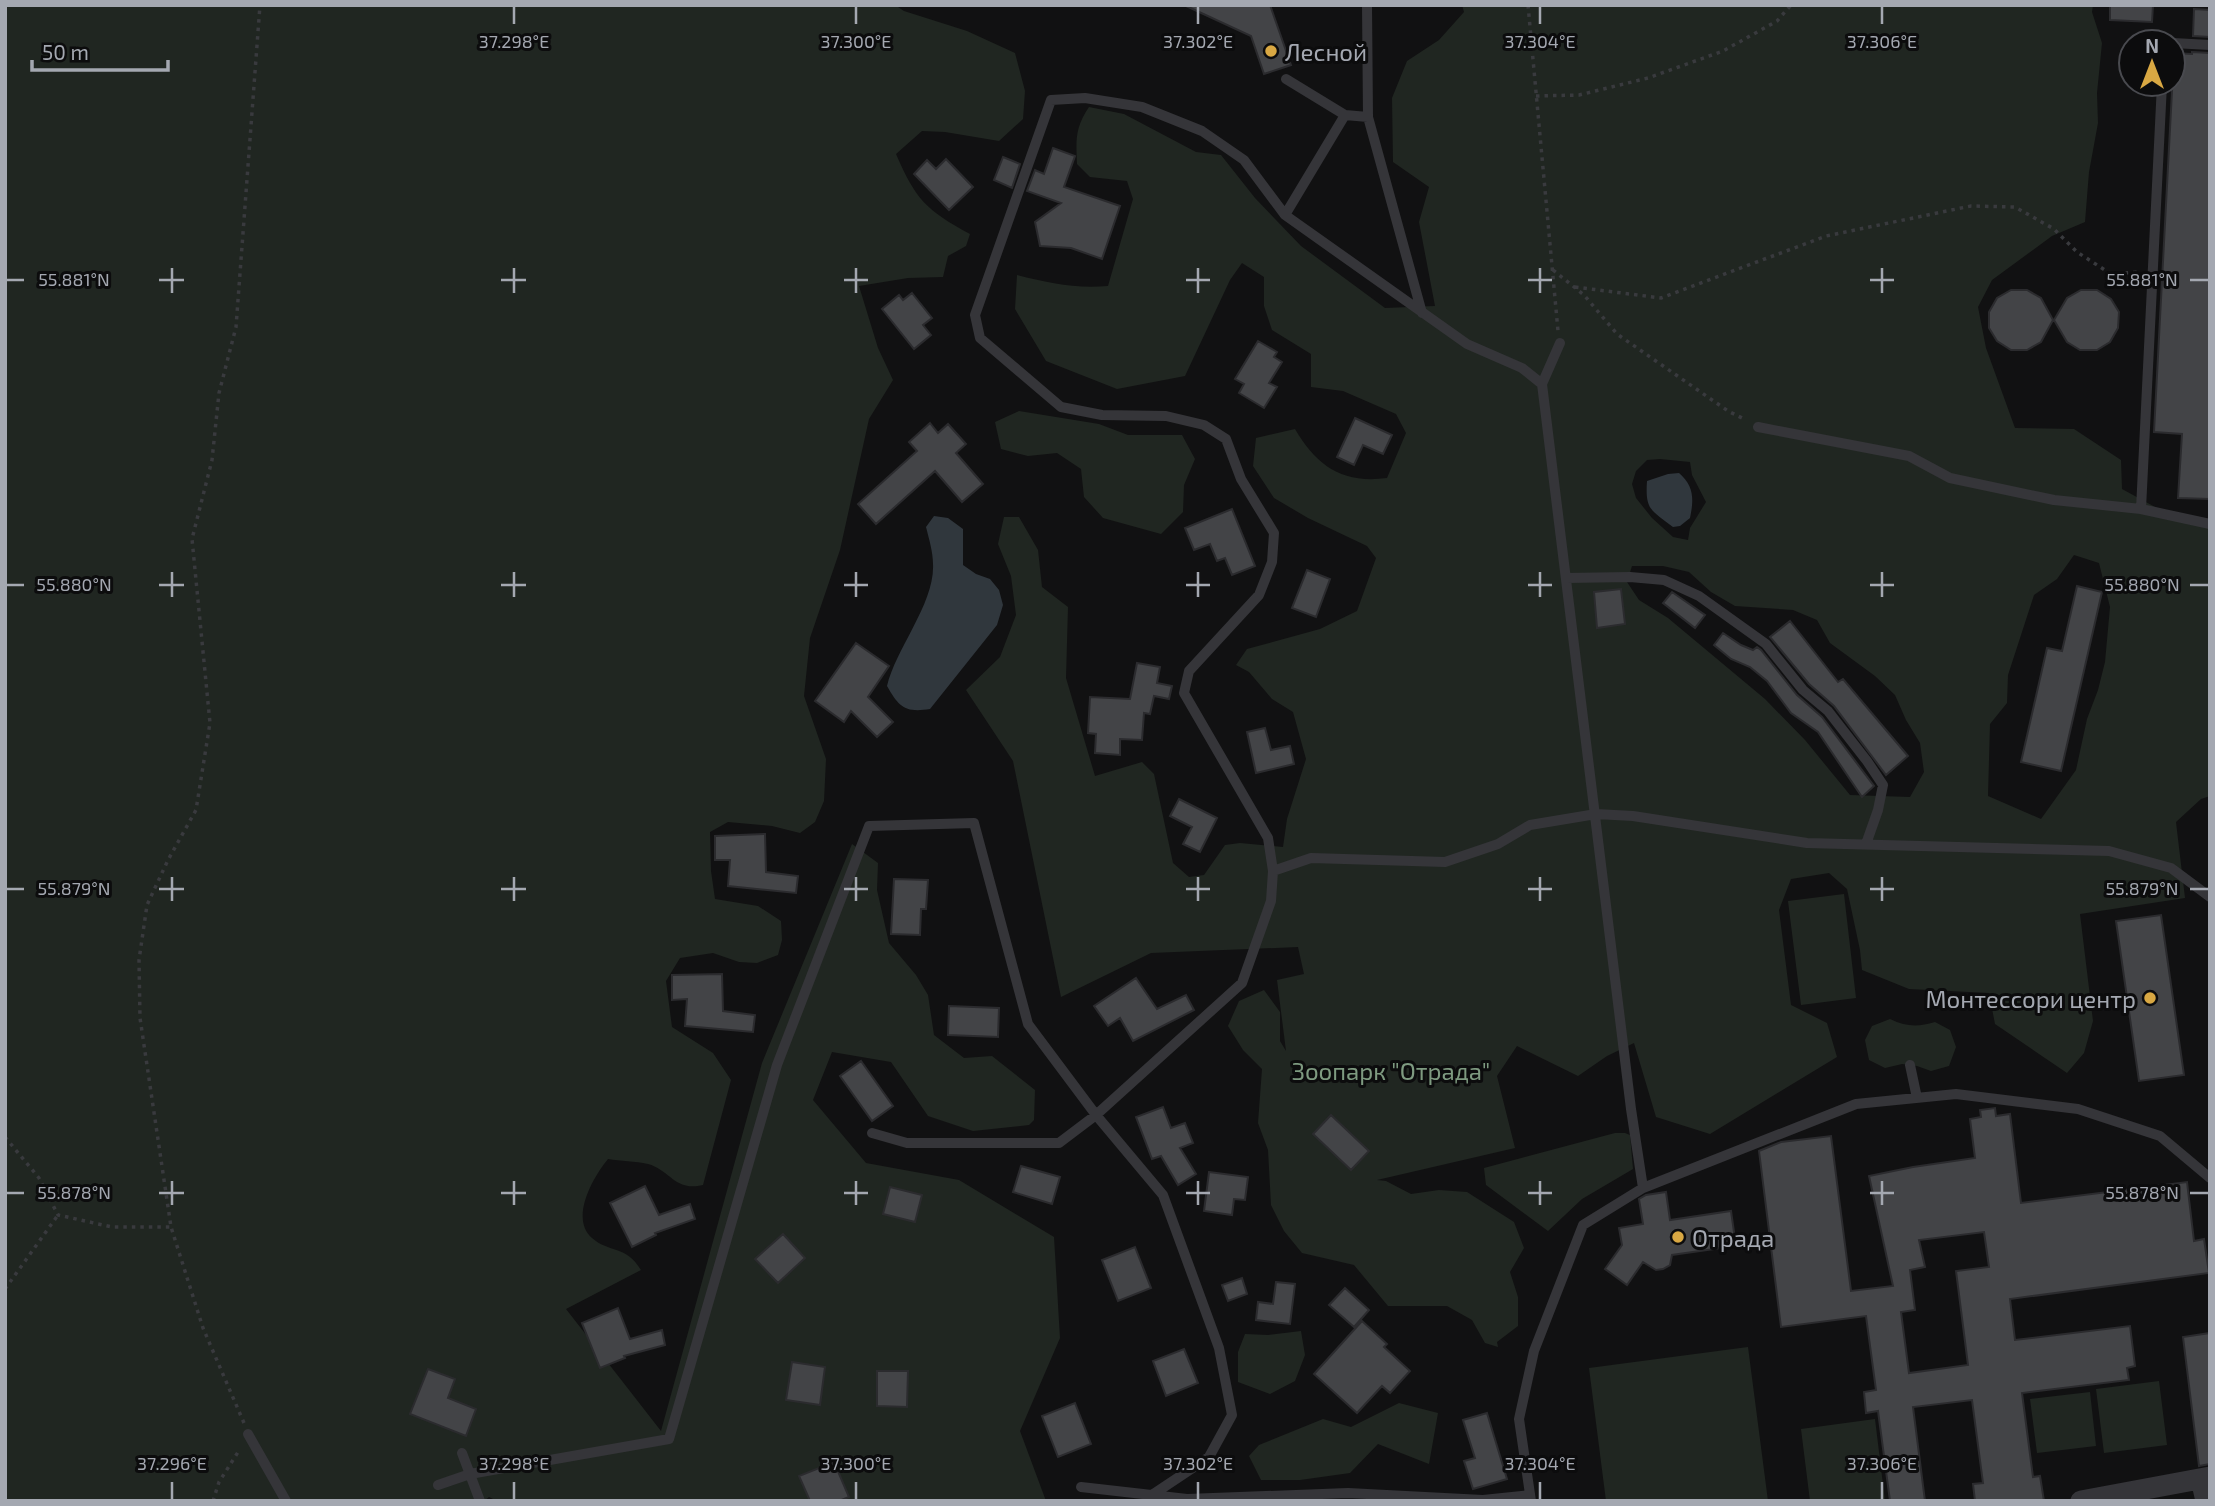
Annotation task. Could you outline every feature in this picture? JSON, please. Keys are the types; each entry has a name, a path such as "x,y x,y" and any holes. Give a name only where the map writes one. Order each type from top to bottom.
{"street":[{"path":"2081,1501 2205,1478 2206,1501"}],"lane":[{"path":"1367,5 1368,117 1422,313"},
{"path":"2187,44 2210,45"},
{"path":"1286,79 1345,115 1368,117"},
{"path":"872,1133 907,1143 1059,1143 1096,1115 1242,983 1271,901 1273,871 1268,838 1184,693 1189,671 1259,595 1272,562 1274,533 1241,479 1226,439 1204,425 1166,416 1102,415 1061,407 980,338 975,315 1051,100 1085,98 1142,107 1202,131 1244,160 1285,215 1466,344 1522,368 1542,384"},
{"path":"2141,509 2161,98"},
{"path":"1285,215 1345,115"},
{"path":"1560,343 1542,384 1629,1096 1643,1188"},
{"path":"1758,427 1909,456 1950,478 2054,500 2141,509 2210,524"},
{"path":"1566,578 1630,577 1664,580 1699,596 1766,644 1802,690 1828,711 1883,785 1878,810 1866,844"},
{"path":"1273,871 1311,858 1445,862 1498,844 1530,825 1596,814 1633,816 1807,843 2109,851 2171,868 2210,897"},
{"path":"438,1485 470,1474 669,1439 777,1065 869,826 974,822 1028,1024 1096,1115 1163,1195 1219,1348 1232,1415 1209,1457 1151,1498"},
{"path":"1910,1065 1917,1098"},
{"path":"1081,1487 1151,1498 1187,1499 1348,1493 1483,1500 1531,1498 1519,1419 1534,1352 1583,1226 1643,1188 1856,1104 1956,1094 2078,1109 2160,1136 2210,1178"},
{"path":"248,1434 286,1501"},
{"path":"462,1453 480,1501"}],"path":[{"path":"213,1501 219,1482 248,1434 203,1328 171,1227 141,1018 139,960 147,905 196,810 210,723 192,539 212,460 219,393 236,327 260,5"},
{"path":"1528,5 1560,343"},
{"path":"1536,96 1579,95 1648,78 1723,51 1777,21 1791,5"},
{"path":"1575,287 1661,298 1826,236 1971,206 2015,207 2054,229 2077,252 2111,274 2153,271"},
{"path":"1553,270 1584,295 1617,334 1728,411 1758,427"},
{"path":"5,1137 38,1178 58,1214 112,1227 171,1227"},
{"path":"5,1289 58,1214"}],"green space":[{"path":"5,5 895,5 904,11 967,31 1015,53 1025,91 1023,119 999,141 922,131 896,154 910,183 924,202 943,218 970,234 966,246 948,256 943,277 908,278 859,286 878,348 893,380 869,419 840,550 810,638 804,696 826,759 824,801 815,822 800,833 772,826 728,822 710,832 715,899 758,906 781,921 782,940 778,955 757,963 739,962 713,953 680,958 666,981 672,1027 713,1053 731,1080 703,1185 686,1186 648,1164 608,1159 586,1197 583,1220 592,1238 623,1253 641,1270 566,1309 661,1431 762,1063 852,844 878,863 877,890 889,943 916,975 928,995 934,1035 964,1058 992,1056 1035,1090 1034,1120 1029,1125 973,1131 928,1116 891,1062 832,1052 813,1100 866,1163 959,1180 1054,1237 1060,1338 1020,1431 1046,1501 497,1501 489,1497 484,1501 5,1501"},
{"name":"Зоопарк \"Отрада\"","path":"1462,5 2093,5 2092,12 2102,43 2097,93 2098,123 2089,172 2085,222 2052,236 1992,280 1978,307 1986,348 2015,428 2074,429 2121,460 2122,489 2168,514 2210,527 2210,796 2201,799 2176,822 2185,898 2080,914 2093,1021 2084,1053 2067,1073 1995,1024 1989,993 1909,989 1862,970 1847,889 1829,873 1791,879 1779,910 1791,1005 1827,1023 1837,1057 1710,1134 1656,1117 1634,1043 1607,1056 1578,1076 1517,1046 1497,1076 1515,1148 1377,1180 1386,1181 1411,1194 1439,1190 1467,1192 1514,1222 1524,1248 1510,1272 1518,1297 1518,1326 1497,1342 1498,1347 1485,1343 1472,1320 1447,1306 1388,1306 1354,1265 1302,1253 1284,1231 1271,1205 1268,1150 1258,1123 1262,1069 1243,1050 1228,1026 1239,1001 1264,990 1280,1012 1280,1041 1286,1051 1277,980 1304,974 1298,947 1151,953 1061,997 1013,761 966,690 1000,657 1016,615 1011,576 998,544 1004,517 1019,517 1038,550 1042,587 1068,607 1066,678 1095,776 1142,762 1154,774 1173,863 1189,877 1204,875 1225,845 1240,843 1283,847 1287,819 1306,759 1293,712 1272,699 1249,672 1236,665 1247,649 1320,629 1357,611 1376,558 1367,546 1308,518 1274,498 1253,466 1256,438 1295,429 1312,453 1332,470 1357,478 1371,479 1387,478 1406,433 1396,414 1343,391 1311,387 1311,354 1272,330 1264,306 1264,277 1242,263 1230,280 1185,376 1117,389 1046,361 1015,309 1017,275 1062,285 1108,286 1133,199 1127,181 1090,177 1077,164 1077,134 1089,107 1124,114 1196,152 1221,155 1255,198 1301,246 1385,308 1435,306 1419,222 1429,187 1393,162 1392,98 1407,61 1439,40 1464,12","holes":["1647,460 1690,462 1692,475 1706,502 1690,528 1688,540 1673,537 1652,518 1636,498 1632,484 1636,471","2074,555 2099,563 2110,607 2105,662 2087,719 2076,770 2041,819 1988,796 1990,724 2007,703 2008,675 2034,595 2057,579","1632,566 1663,566 1689,572 1711,592 1735,606 1793,610 1817,620 1830,643 1875,676 1895,695 1920,743 1924,772 1910,797 1850,795 1805,740 1765,699 1668,618 1639,600 1627,582"]},
{"path":"1019,411 1099,424 1128,435 1182,435 1195,459 1184,485 1183,512 1161,534 1103,518 1084,497 1081,469 1057,453 1028,456 1001,449 995,422"},
{"path":"1844,894 1856,998 1801,1005 1788,901"},
{"path":"1890,1019 1912,1025 1935,1022 1950,1030 1956,1047 1949,1066 1931,1071 1902,1064 1885,1068 1869,1060 1865,1040 1872,1026"},
{"path":"1615,1133 1630,1135 1633,1169 1582,1199 1548,1231 1486,1185 1484,1168"},
{"path":"1301,1331 1305,1355 1295,1381 1270,1394 1238,1382 1238,1352 1245,1334 1268,1335"},
{"path":"1748,1347 1768,1501 1606,1501 1589,1368"},
{"path":"2159,1381 2167,1445 2104,1453 2096,1389"},
{"path":"2090,1392 2096,1446 2037,1453 2030,1399"},
{"path":"1399,1403 1438,1413 1429,1464 1378,1444 1350,1473 1300,1480 1261,1480 1249,1456 1259,1445 1323,1419 1351,1427"},
{"path":"1875,1419 1885,1501 1810,1501 1801,1429"}],"shaded area":[{"path":"1679,473 1688,483 1692,493 1692,505 1690,518 1680,526 1673,527 1651,508 1647,498 1647,481"},
{"path":"934,516 948,518 963,529 963,565 990,579 999,590 1003,605 997,625 930,709 914,710 899,704 887,686 898,656 928,594 933,564 926,527"}],"building":[{"name":"Лесной","path":"1184,5 1270,5 1291,65 1264,74 1251,36"},
{"path":"2110,5 2153,5 2152,22 2110,20"},
{"path":"2194,9 2210,10 2210,37 2193,36"},
{"path":"2210,53 2210,499 2178,498 2182,434 2154,432 2172,98 2187,98 2187,54"},
{"path":"1053,148 1075,156 1064,187 1120,206 1102,259 1071,248 1040,246 1035,222 1061,203 1027,191 1035,170 1044,174"},
{"path":"1003,157 1020,164 1012,188 994,180"},
{"path":"946,159 973,187 949,210 914,174 927,160 936,169"},
{"path":"2011,290 2027,290 2041,298 2053,320 2041,342 2027,350 2011,350 1997,341 1989,328 1989,312 1997,298"},
{"path":"2081,290 2097,290 2111,299 2119,312 2118,328 2110,342 2097,350 2080,350 2067,342 2054,320 2067,298"},
{"path":"912,293 932,318 923,325 931,335 914,349 882,309 899,295 903,300"},
{"path":"1258,341 1277,352 1274,357 1282,362 1269,383 1277,387 1264,408 1239,393 1244,384 1235,379"},
{"path":"1355,418 1392,435 1383,454 1363,445 1354,465 1337,457"},
{"path":"930,423 938,433 948,424 966,444 956,453 983,484 962,502 935,471 876,524 858,504 917,451 909,442"},
{"path":"1232,509 1255,566 1232,575 1225,558 1217,561 1210,544 1194,550 1185,528"},
{"path":"1307,570 1330,579 1316,617 1292,608"},
{"path":"2077,586 2102,592 2061,771 2021,762 2047,648 2062,651"},
{"path":"1621,589 1625,624 1597,628 1594,592"},
{"path":"1672,592 1705,615 1695,628 1663,603"},
{"path":"1790,621 1838,682 1843,679 1908,756 1886,775 1834,706 1809,684 1770,637"},
{"path":"1723,633 1741,645 1761,650 1797,695 1822,717 1874,786 1862,797 1818,732 1791,713 1767,681 1714,645"},
{"path":"856,643 889,666 868,697 893,722 877,737 851,711 844,722 815,701"},
{"path":"1137,663 1160,667 1157,683 1172,686 1169,699 1154,696 1150,714 1144,713 1142,740 1120,739 1120,755 1095,753 1096,734 1088,733 1090,697 1130,699"},
{"path":"1265,728 1271,750 1290,746 1294,764 1256,773 1247,732"},
{"path":"1179,799 1217,818 1200,852 1183,844 1192,827 1170,816"},
{"path":"765,834 766,872 798,876 796,893 728,886 730,860 715,860 715,836"},
{"path":"894,879 928,880 926,909 921,909 920,935 891,934"},
{"name":"Монтессори центр","path":"2161,915 2184,1075 2139,1081 2116,921"},
{"path":"722,974 723,1011 755,1015 753,1032 685,1026 687,999 672,1000 672,975"},
{"path":"1136,978 1157,1009 1186,995 1194,1010 1133,1041 1120,1018 1108,1026 1094,1006"},
{"path":"949,1006 999,1008 998,1037 948,1035"},
{"path":"861,1061 893,1106 872,1121 840,1076"},
{"path":"1163,1107 1171,1128 1185,1123 1193,1143 1180,1148 1196,1174 1178,1185 1161,1156 1152,1159 1136,1117"},
{"path":"1995,1108 1996,1116 2010,1114 2021,1203 2187,1182 2194,1241 2204,1239 2209,1273 2010,1299 2015,1340 2130,1326 2135,1366 2127,1368 2129,1380 2022,1393 2033,1477 2040,1476 2044,1501 1975,1501 1973,1484 1983,1483 1972,1400 1913,1407 1925,1501 1890,1501 1878,1411 1866,1413 1864,1392 1876,1390 1866,1316 1781,1327 1759,1151 1781,1142 1831,1136 1851,1291 1893,1286 1869,1176 1975,1158 1970,1119 1981,1117 1980,1110","holes":["1984,1232 1989,1267 1956,1271 1968,1365 1909,1373 1901,1312 1915,1310 1910,1270 1925,1267 1919,1240"]},
{"path":"1331,1115 1369,1151 1351,1170 1313,1134"},
{"path":"1021,1166 1060,1177 1052,1204 1013,1192"},
{"path":"1209,1172 1248,1177 1245,1200 1234,1199 1232,1215 1204,1211"},
{"path":"645,1186 659,1215 690,1204 695,1219 655,1233 656,1235 632,1247 610,1203"},
{"path":"890,1187 922,1195 915,1222 883,1214"},
{"name":"Отрада","path":"1666,1192 1670,1220 1731,1211 1736,1246 1672,1255 1670,1265 1663,1269 1656,1270 1643,1262 1627,1285 1605,1269 1622,1245 1619,1228 1643,1224 1639,1199 1646,1195"},
{"path":"783,1234 805,1258 778,1283 755,1259"},
{"path":"1135,1247 1151,1288 1118,1301 1102,1260"},
{"path":"1242,1278 1247,1294 1228,1301 1222,1285"},
{"path":"1276,1282 1295,1284 1290,1324 1256,1320 1258,1302 1273,1304"},
{"path":"1345,1288 1369,1310 1354,1327 1329,1305"},
{"path":"618,1308 630,1339 662,1330 665,1345 624,1356 625,1358 600,1368 582,1323"},
{"path":"1362,1321 1387,1344 1384,1347 1410,1371 1390,1393 1382,1386 1357,1413 1314,1374"},
{"path":"2210,1333 2210,1464 2199,1466 2183,1337"},
{"path":"1184,1349 1198,1383 1166,1396 1153,1361"},
{"path":"792,1362 825,1367 820,1405 786,1400"},
{"path":"428,1369 455,1379 448,1398 476,1409 466,1436 410,1414"},
{"path":"877,1371 908,1371 907,1407 877,1406"},
{"path":"1075,1403 1091,1444 1058,1457 1042,1416"},
{"path":"1487,1413 1507,1479 1473,1489 1464,1461 1475,1458 1463,1420"},
{"path":"834,1462 849,1497 839,1501 810,1501 799,1476"}],"place":[{"name":"Лесной","path":"1271,51"},
{"name":"Монтессори центр","path":"2150,998"},
{"name":"Отрада","path":"1678,1237"}]}
